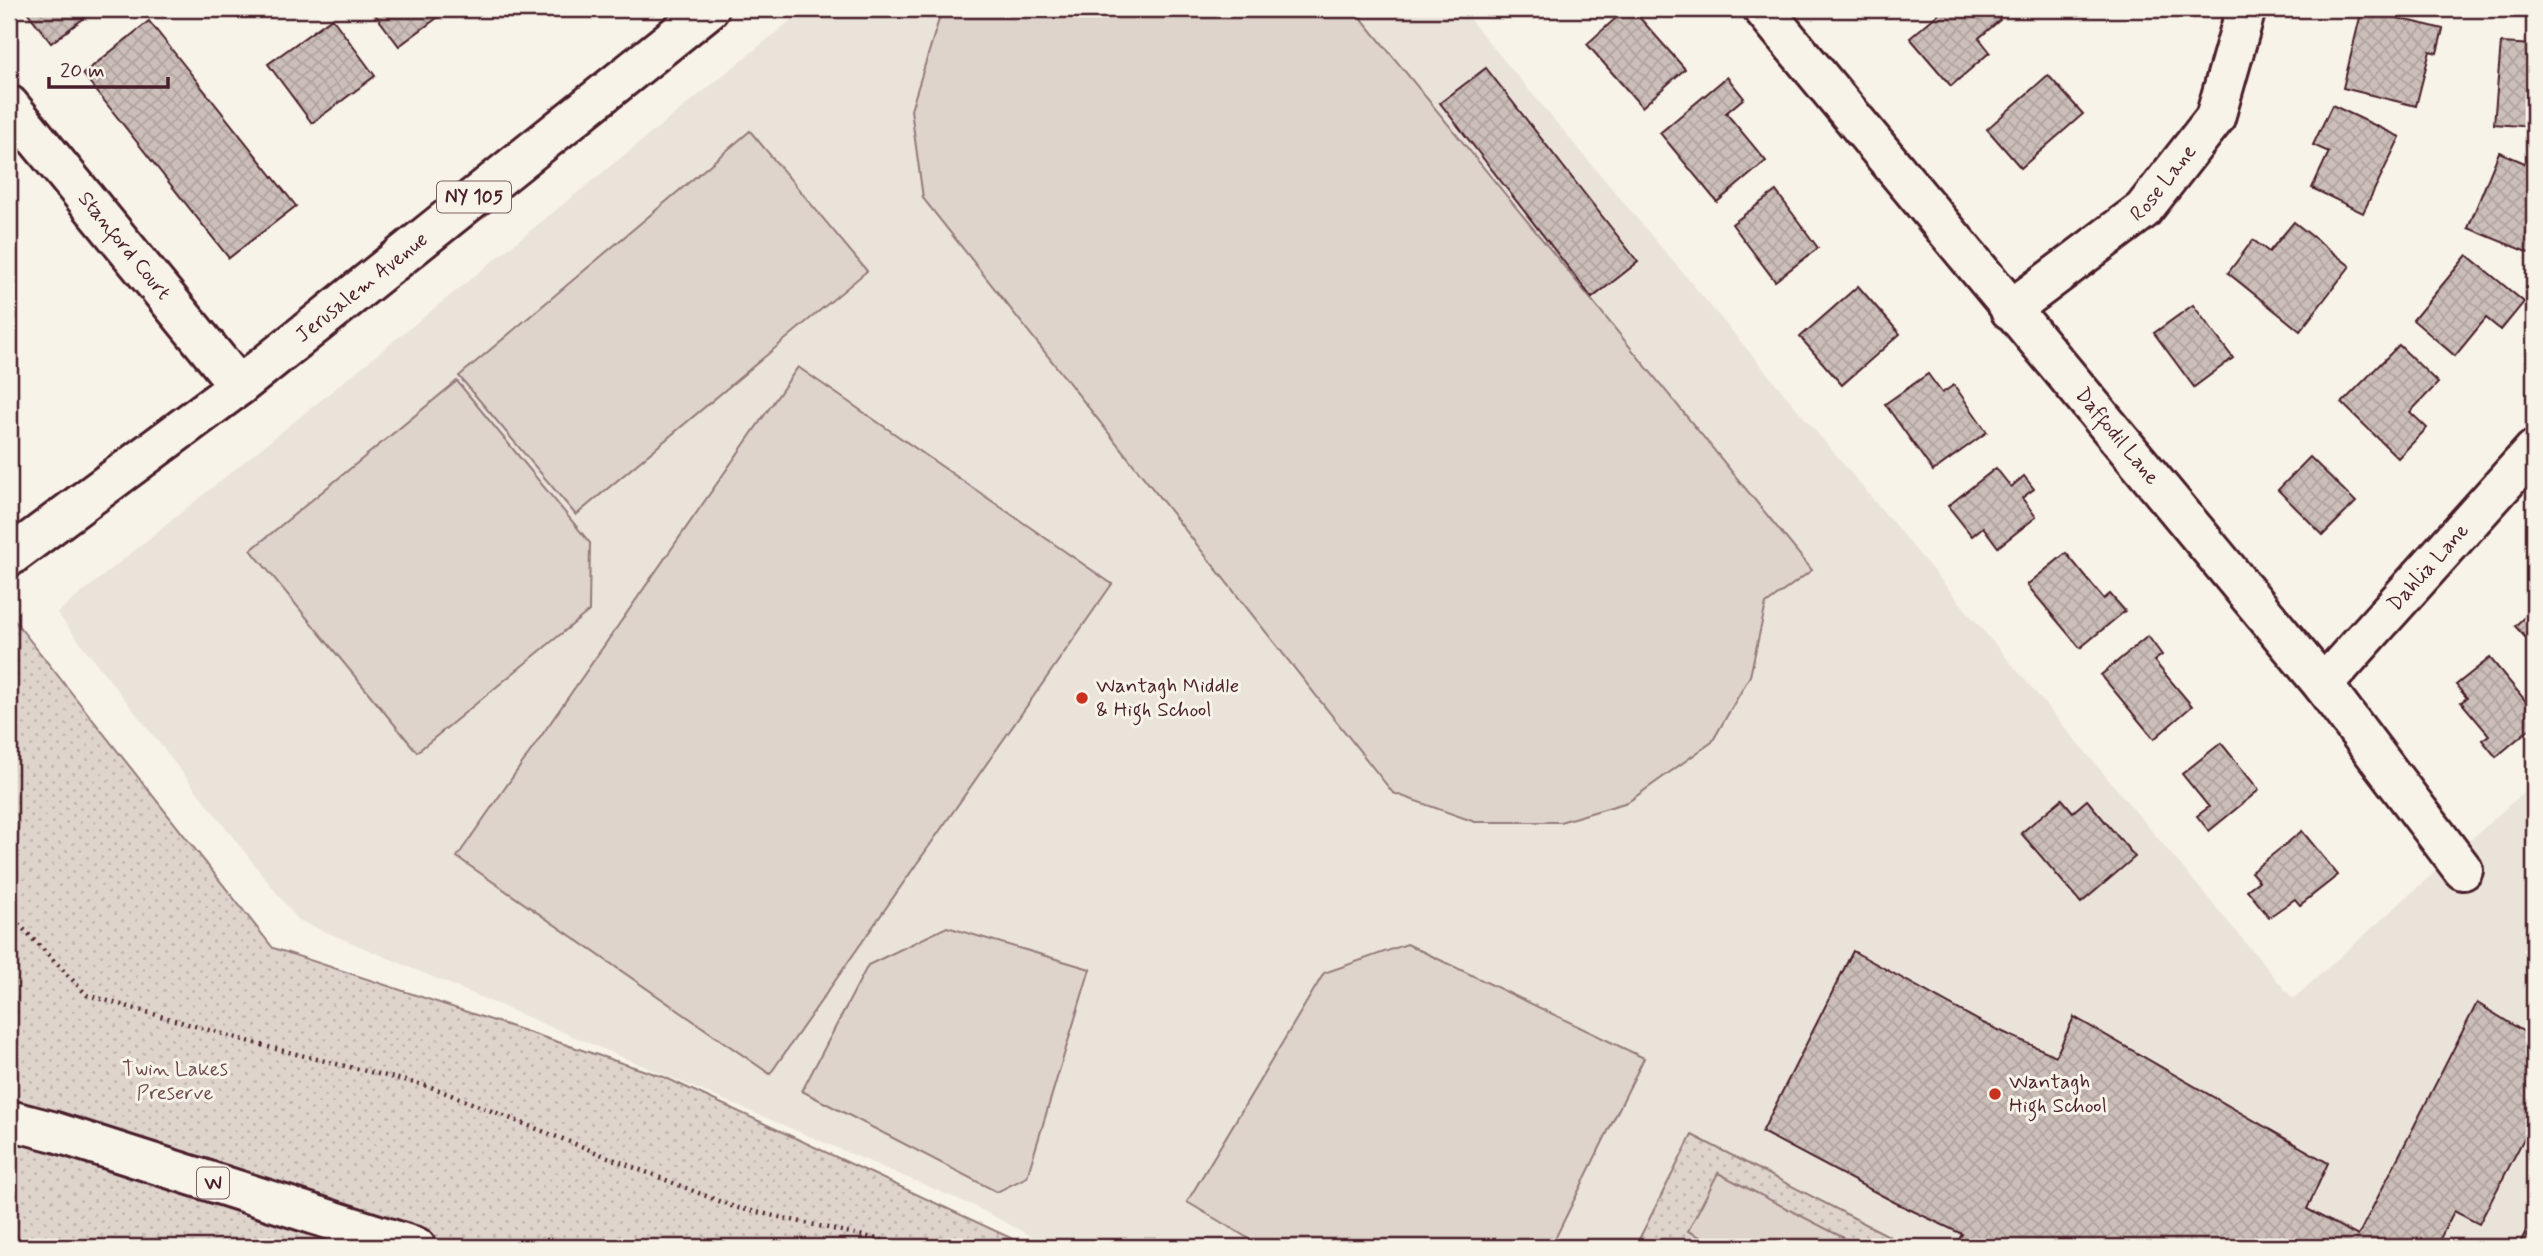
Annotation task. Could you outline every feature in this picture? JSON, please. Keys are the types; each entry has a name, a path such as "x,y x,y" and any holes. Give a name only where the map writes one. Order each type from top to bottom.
{"main road":[{"name":"Jerusalem Avenue","path":"9,557 239,386 709,9"},
{"name":"Daffodil Lane","path":"1763,9 2323,685 2463,870"},
{"name":"Rose Lane","path":"2010,310 2143,210 2215,118 2246,9"},
{"name":"Stanford Court","path":"9,105 239,386"},
{"name":"Dahlia Lane","path":"2323,685 2534,450"},
{"name":"W","path":"9,1120 68,1136 416,1247"}],"path":[{"path":"9,915 86,995 272,1048 431,1087 734,1207 913,1247"}],"shaded area":[{"name":"Wantagh Middle & High School","path":"805,9 1461,9 2293,999 2534,783 2534,1247 1052,1247 972,1205 298,920 57,613"}],"green space":[{"path":"945,9 1354,9 1812,570 1766,604 1750,676 1712,742 1628,802 1560,822 1475,822 1393,793 923,198 911,110 940,16"},
{"path":"750,131 867,271 576,515 459,376"},
{"path":"798,367 1112,584 770,1074 457,857"},
{"path":"457,381 590,543 589,611 417,752 251,550"},
{"name":"Twin Lakes Preserve","path":"10,615 273,948 664,1077 1030,1247 9,1247"},
{"path":"947,927 1090,969 1027,1177 997,1192 802,1091 868,965"},
{"path":"1407,944 1644,1058 1551,1247 1263,1247 1187,1202 1324,973"},
{"path":"1692,1135 1889,1236 1883,1247 1635,1247"},
{"path":"1718,1173 1844,1238 1839,1247 1720,1247 1688,1231"}],"building":[{"path":"25,9 96,9 51,43"},
{"path":"371,9 449,9 399,46"},
{"path":"1626,9 1632,9 1685,69 1642,107 1587,44"},
{"path":"1944,9 1990,9 2000,20 1979,38 1990,52 1951,86 1910,38"},
{"path":"2362,9 2443,29 2437,53 2430,51 2416,106 2343,88"},
{"path":"332,18 375,76 312,123 268,64"},
{"path":"149,21 296,206 229,258 83,74"},
{"path":"2501,43 2534,45 2534,127 2494,124"},
{"path":"1486,68 1638,262 1592,298 1440,103"},
{"path":"2048,75 2083,114 2021,168 1987,129"},
{"path":"1727,77 1744,98 1726,113 1766,161 1717,202 1660,133"},
{"path":"2332,105 2400,137 2363,213 2312,188 2329,152 2313,145"},
{"path":"2499,152 2534,167 2534,255 2468,228"},
{"path":"1776,191 1818,248 1775,281 1732,224"},
{"path":"2294,222 2350,266 2300,331 2228,273 2253,240 2269,252"},
{"path":"2467,255 2524,302 2501,330 2486,318 2455,356 2413,320"},
{"path":"1858,286 1900,334 1842,385 1800,337"},
{"path":"2193,305 2233,358 2194,387 2154,333"},
{"path":"2399,345 2438,383 2410,412 2427,428 2398,458 2342,403"},
{"path":"1928,374 1942,393 1954,385 1987,432 1933,471 1885,404"},
{"path":"2310,457 2356,502 2323,535 2278,490"},
{"path":"1996,468 2011,487 2024,476 2034,489 2022,498 2036,517 1998,547 1983,527 1972,536 1948,506"},
{"path":"2066,553 2104,599 2110,594 2125,611 2080,648 2027,585"},
{"path":"2534,608 2534,647 2515,626"},
{"path":"2148,636 2162,655 2154,661 2192,706 2154,739 2101,675"},
{"path":"2490,658 2534,711 2534,725 2496,757 2482,740 2489,735 2461,702 2467,698 2456,685"},
{"path":"2221,743 2259,790 2209,831 2197,816 2209,807 2182,774"},
{"path":"2062,799 2073,812 2087,800 2135,857 2081,903 2021,833"},
{"path":"2302,831 2338,875 2300,905 2295,899 2269,917 2247,890 2259,881 2251,872"},
{"name":"Wantagh High School","path":"1853,951 1983,1023 2056,1056 2074,1017 2328,1163 2307,1209 2358,1236 2477,1003 2534,1038 2534,1129 2530,1127 2479,1224 2454,1211 2436,1247 1955,1247 1962,1234 1896,1203 1762,1132"},
{"path":"2534,1215 2534,1247 2518,1247"}],"place":[{"name":"Wantagh Middle & High School","path":"1082,698"},
{"name":"Wantagh High School","path":"1995,1094"}]}
